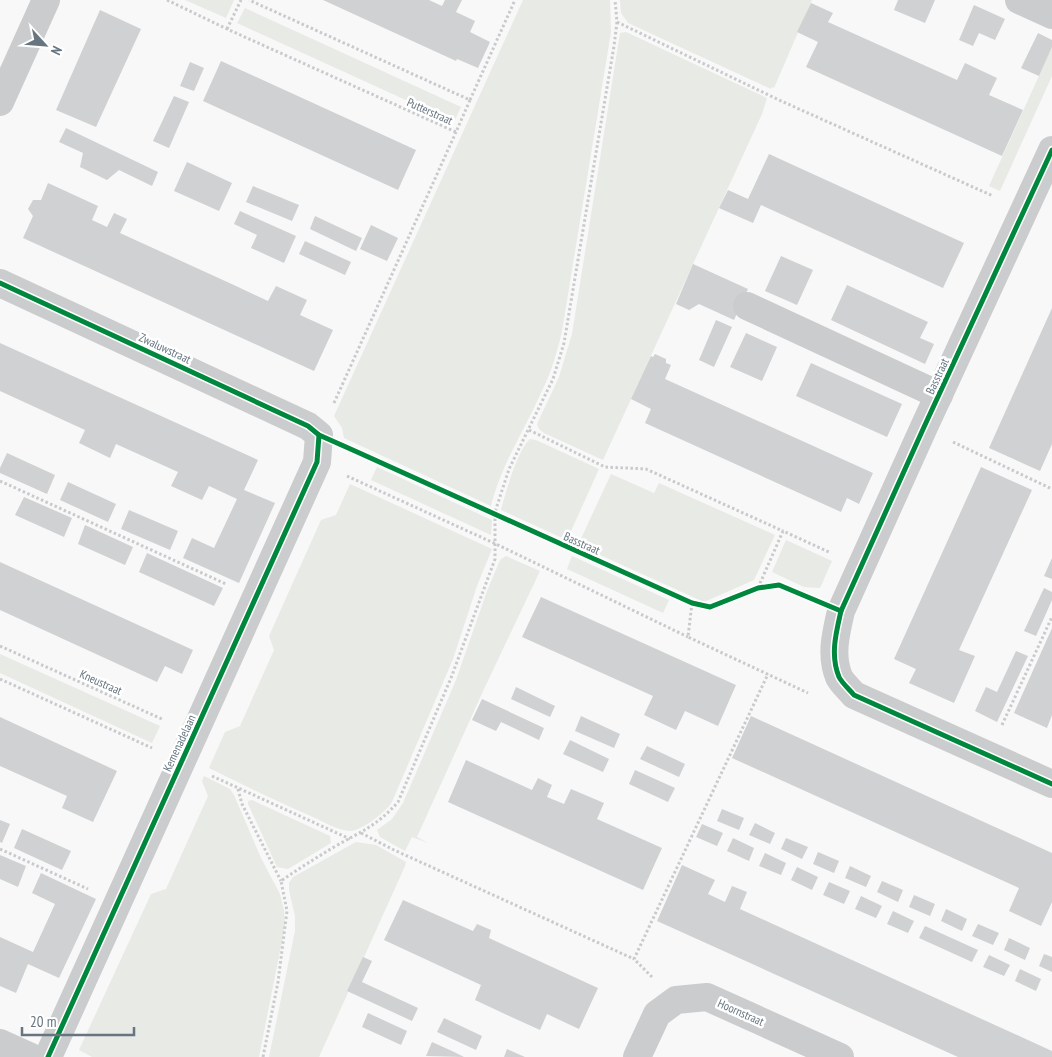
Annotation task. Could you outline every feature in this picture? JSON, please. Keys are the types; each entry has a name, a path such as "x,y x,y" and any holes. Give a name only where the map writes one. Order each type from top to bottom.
{"street":[{"path":"0,102 46,0"},
{"path":"1019,0 1052,15"},
{"name":"Basstraat","path":"1051,781 854,695 840,678 834,658 836,629 841,611 1052,150"},
{"name":"Zwaluwstraat","path":"0,283 308,426 319,435"},
{"name":"Basstraat","path":"747,306 939,395"},
{"name":"Kemenadelaan","path":"48,1057 317,462 319,435"},
{"name":"Hoornstraat","path":"676,1000 707,997 840,1057"},
{"path":"637,1057 657,1014 676,1000"},
{"path":"0,1043 31,1057"}],"path":[{"path":"227,29 241,0"},
{"path":"249,0 470,100"},
{"path":"281,881 335,846 361,833 386,816 398,802 451,678 495,559 495,515 510,469 553,380 564,343 617,22 614,0"},
{"path":"617,22 779,100 1024,211"},
{"path":"319,435 456,132"},
{"path":"924,427 1052,489"},
{"path":"528,430 606,467 646,469 860,567"},
{"path":"317,462 496,544 836,706 854,695"},
{"path":"0,481 256,597"},
{"path":"486,511 504,519"},
{"path":"758,588 783,531"},
{"path":"750,591 765,587"},
{"path":"683,599 701,605"},
{"path":"688,637 692,603"},
{"path":"989,755 1052,617"},
{"path":"634,959 768,674"},
{"path":"0,679 350,839"},
{"path":"238,788 242,804 281,881 287,911 278,982 263,1057"},
{"path":"361,833 402,854 634,959 676,1000"},
{"path":"0,849 117,902"}],"shaded area":[{"path":"185,0 234,0 226,18"},
{"path":"523,0 610,0 611,32 560,339 548,378 507,462 491,506 344,438 342,428 334,416"},
{"path":"620,0 812,0 774,88 772,87 771,89 628,23 621,13"},
{"path":"245,8 461,107 454,122 237,23"},
{"path":"626,32 767,98 762,114 603,460 544,433 537,424 559,377 572,334 620,33"},
{"path":"1052,47 1052,76 1000,191 989,186"},
{"path":"530,439 599,469 567,540 501,510 516,462"},
{"path":"377,467 492,520 491,535 371,480"},
{"path":"611,474 654,493 659,483 775,535 754,580 704,602 578,545"},
{"path":"350,484 492,549 477,586 453,659 392,802 372,821 360,828 349,831 331,826 209,768 225,732 240,726 274,650 269,636 321,520 336,515"},
{"path":"786,540 832,561 820,588 804,587 772,572"},
{"path":"506,556 540,571 417,837 428,843 412,837 405,851 380,837 377,830 392,819 403,803 456,680 487,591 500,560"},
{"path":"572,556 669,600 663,613 567,569"},
{"path":"0,654 160,726 152,743 0,673"},
{"path":"204,776 230,789 234,795 261,858 280,894 284,910 285,926 259,1057 92,1057 79,1050 151,894 166,889 208,796 202,781"},
{"path":"252,800 330,836 331,843 288,869 277,867 248,804 248,801"},
{"path":"356,842 376,845 406,862 405,866 319,1057 269,1057 295,931 295,916 289,883 293,877"}],"building":[{"path":"323,0 429,0 442,6 445,0 462,0 456,12 475,21 470,32 490,42 478,68 457,59 456,61"},
{"path":"898,0 935,0 925,23 894,10"},
{"path":"811,3 833,13 828,22 957,80 965,63 997,78 989,95 1023,110 1002,156 806,67 818,42 797,32"},
{"path":"974,5 1005,19 995,40 979,33 973,46 959,40"},
{"path":"100,10 141,29 96,127 56,110"},
{"path":"1038,33 1052,40 1052,47 1039,76 1021,68"},
{"path":"221,61 416,150 398,190 203,101"},
{"path":"190,62 204,68 194,91 180,86"},
{"path":"174,96 189,102 169,148 153,141"},
{"path":"66,128 158,172 152,186 119,170 107,180 80,167 83,153 59,142"},
{"path":"769,154 964,243 943,288 761,205 753,223 719,208 728,190 748,199"},
{"path":"187,162 232,183 219,211 174,191"},
{"path":"48,183 98,206 92,220 107,227 114,213 127,219 120,233 268,301 276,286 307,300 300,315 333,330 314,371 23,238 33,216 28,209 33,200 41,200"},
{"path":"253,186 299,205 292,221 246,202"},
{"path":"240,211 296,236 284,263 251,248 257,235 234,224"},
{"path":"315,216 362,238 356,251 310,229"},
{"path":"371,225 398,238 387,261 360,249"},
{"path":"305,241 351,262 345,275 299,254"},
{"path":"781,256 813,270 797,305 765,291"},
{"path":"693,264 748,289 734,320 699,304 689,310 676,304"},
{"path":"847,285 928,322 920,338 934,344 925,364 831,320"},
{"path":"1052,308 1052,444 1040,471 989,448"},
{"path":"716,320 732,327 714,367 699,360"},
{"path":"746,333 777,347 762,381 730,367"},
{"path":"0,343 258,460 244,490 275,503 239,583 183,558 192,538 214,548 237,499 209,486 202,500 171,486 178,472 116,444 110,458 79,443 85,430 0,391"},
{"path":"655,354 666,359 666,363 671,365 665,379 873,473 859,504 847,498 841,512 645,423 651,409 631,399 651,356 653,357"},
{"path":"811,363 902,404 887,437 796,396"},
{"path":"7,453 55,475 47,494 0,473 0,468"},
{"path":"981,467 1032,490 959,650 975,656 954,703 909,683 916,669 894,659"},
{"path":"68,482 116,504 108,522 60,500"},
{"path":"24,497 72,518 64,537 15,515"},
{"path":"129,510 178,531 170,550 121,529"},
{"path":"85,525 133,547 125,565 78,544"},
{"path":"147,553 223,588 214,606 139,572"},
{"path":"1052,558 1052,579 1044,576"},
{"path":"0,562 193,650 182,674 165,666 157,682 0,610"},
{"path":"1044,588 1052,592 1052,600 1036,636 1024,631"},
{"path":"541,597 736,685 718,726 685,711 676,730 644,715 653,696 522,637"},
{"path":"1052,628 1052,715 1047,728 1014,713"},
{"path":"1016,651 1028,656 997,722 975,711 986,687 997,692"},
{"path":"516,687 555,706 550,717 511,699"},
{"path":"482,699 544,728 539,740 501,722 496,731 472,720"},
{"path":"581,716 620,734 614,748 575,731"},
{"path":"751,716 1052,853 1052,902 1041,926 1009,911 1019,888 732,758"},
{"path":"0,717 117,771 93,822 62,808 67,796 0,766"},
{"path":"570,740 609,759 603,772 563,754"},
{"path":"647,746 685,764 679,777 640,759"},
{"path":"466,760 532,790 538,778 552,785 547,797 564,804 571,789 604,803 597,819 662,848 643,890 448,802"},
{"path":"635,770 675,788 668,802 629,784"},
{"path":"722,809 744,818 739,830 717,821"},
{"path":"0,820 10,824 2,843 0,842"},
{"path":"755,823 775,833 770,844 749,835"},
{"path":"702,824 723,833 717,846 696,837"},
{"path":"22,829 71,851 62,870 14,848"},
{"path":"733,838 754,848 749,861 727,851"},
{"path":"786,838 808,847 802,859 781,849"},
{"path":"818,852 839,861 834,873 813,864"},
{"path":"765,853 786,863 781,875 759,866"},
{"path":"0,855 26,866 18,887 0,879"},
{"path":"682,865 715,880 708,894 725,902 732,886 747,892 740,909 1052,1051 1052,1057 958,1057 657,921"},
{"path":"850,866 871,876 866,887 845,878"},
{"path":"797,867 818,877 812,890 791,880"},
{"path":"41,873 96,899 59,978 28,964 16,993 0,986 0,937 33,952 55,904 32,893"},
{"path":"882,881 903,890 898,902 877,892"},
{"path":"829,882 850,891 844,904 823,895"},
{"path":"914,895 935,904 930,916 909,907"},
{"path":"861,896 882,906 876,918 855,909"},
{"path":"403,900 473,931 477,924 491,930 489,938 598,988 579,1029 547,1014 540,1030 507,1015 475,1000 481,985 384,940"},
{"path":"946,909 967,919 962,931 941,921"},
{"path":"893,911 914,921 908,933 887,924"},
{"path":"978,924 999,933 993,945 972,936"},
{"path":"925,926 978,950 972,962 919,938"},
{"path":"1009,938 1030,948 1025,960 1004,950"},
{"path":"1044,954 1052,957 1052,972 1039,966"},
{"path":"989,955 1010,965 1004,976 983,967"},
{"path":"363,957 372,961 362,982 418,1008 412,1021 347,991"},
{"path":"1020,969 1041,979 1036,991 1015,981"},
{"path":"368,1013 407,1031 401,1045 362,1027"},
{"path":"444,1018 482,1036 476,1050 437,1032"},
{"path":"432,1042 452,1051 464,1057 426,1056"},
{"path":"507,1049 525,1057 504,1057"}],"cycle path":[{"path":"1052,150 841,611 834,652 839,677 854,695 1052,784"},
{"path":"0,283 308,426 319,435 692,603 710,607 758,588 779,585 841,611"},
{"path":"48,1057 317,462 319,435"}]}
